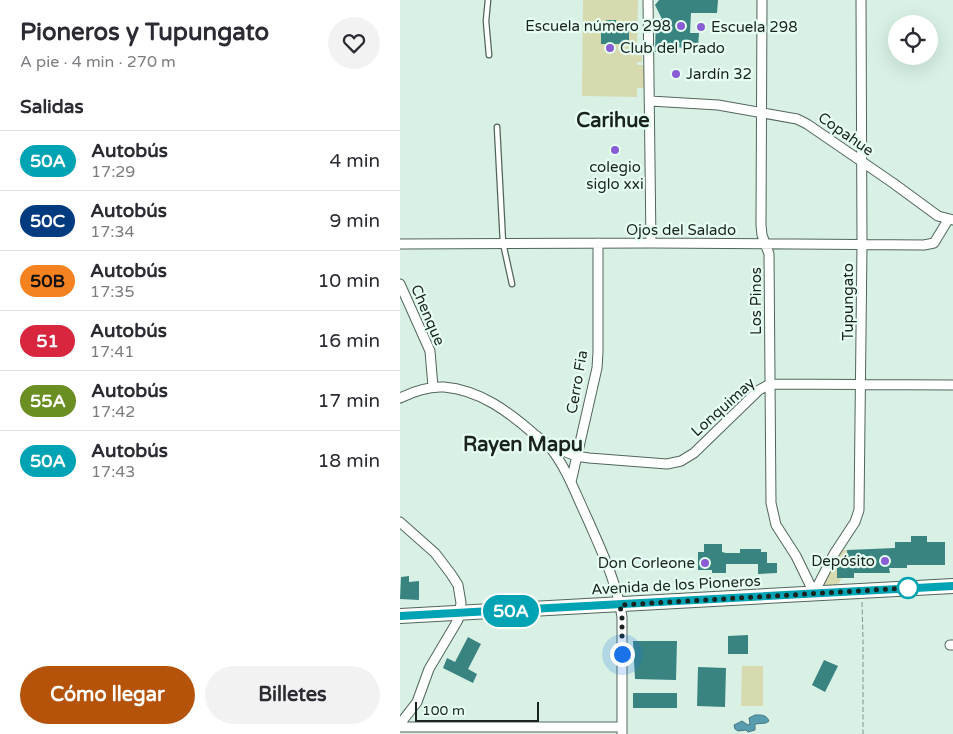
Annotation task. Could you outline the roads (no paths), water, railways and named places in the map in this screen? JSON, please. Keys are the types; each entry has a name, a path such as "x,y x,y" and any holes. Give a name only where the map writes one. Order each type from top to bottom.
{"main road":[{"name":"Avenida de los Pioneros","path":"400,616 953,586"}],"street":[{"path":"648,0 651,243"},
{"name":"Los Pinos","path":"762,0 760,112 761,225 762,235 767,244 769,254 771,503 776,524 796,556 814,593"},
{"name":"Tupungato","path":"814,593 834,554 855,522 859,510 862,245 860,161 861,0"},
{"name":"Copahue","path":"650,101 718,105 797,119 893,183 938,216 950,220"},
{"name":"Ojos del Salado","path":"400,244 924,245 934,243 950,220"},
{"name":"Cerro Fia","path":"571,482 598,352 598,243"},
{"name":"Chenque","path":"400,284 430,351 433,387"},
{"name":"Lonquimay","path":"548,445 576,456 667,464 681,461 694,453 759,390 770,384 953,385"},
{"name":"Lonquimay","path":"400,398 414,391 444,387 469,393 496,404 517,418 548,445 571,482"},
{"path":"400,726 622,731 622,618 620,605 606,562 571,482"},
{"path":"400,522 435,553 458,585 461,594 460,613 429,669 417,702 400,726"}],"lane":[{"path":"488,0 486,21 489,55"},
{"path":"497,127 503,243 512,284"}],"water":[{"path":"755,715 765,716 769,721 755,724 755,730 748,732 735,729 734,725 742,721 748,725 750,724 749,718"}],"place":[{"name":"Escuela número 298","path":"681,26"},
{"name":"Escuela 298","path":"701,27"},
{"name":"Club del Prado","path":"610,48"},
{"name":"Jardín 32","path":"676,74"},
{"name":"colegio siglo xxi","path":"615,150"},
{"name":"Depósito","path":"885,561"},
{"name":"Don Corleone","path":"705,563"}],"district":[{"name":"Carihue","path":"613,121"},
{"name":"Rayen Mapu","path":"523,445"}]}
